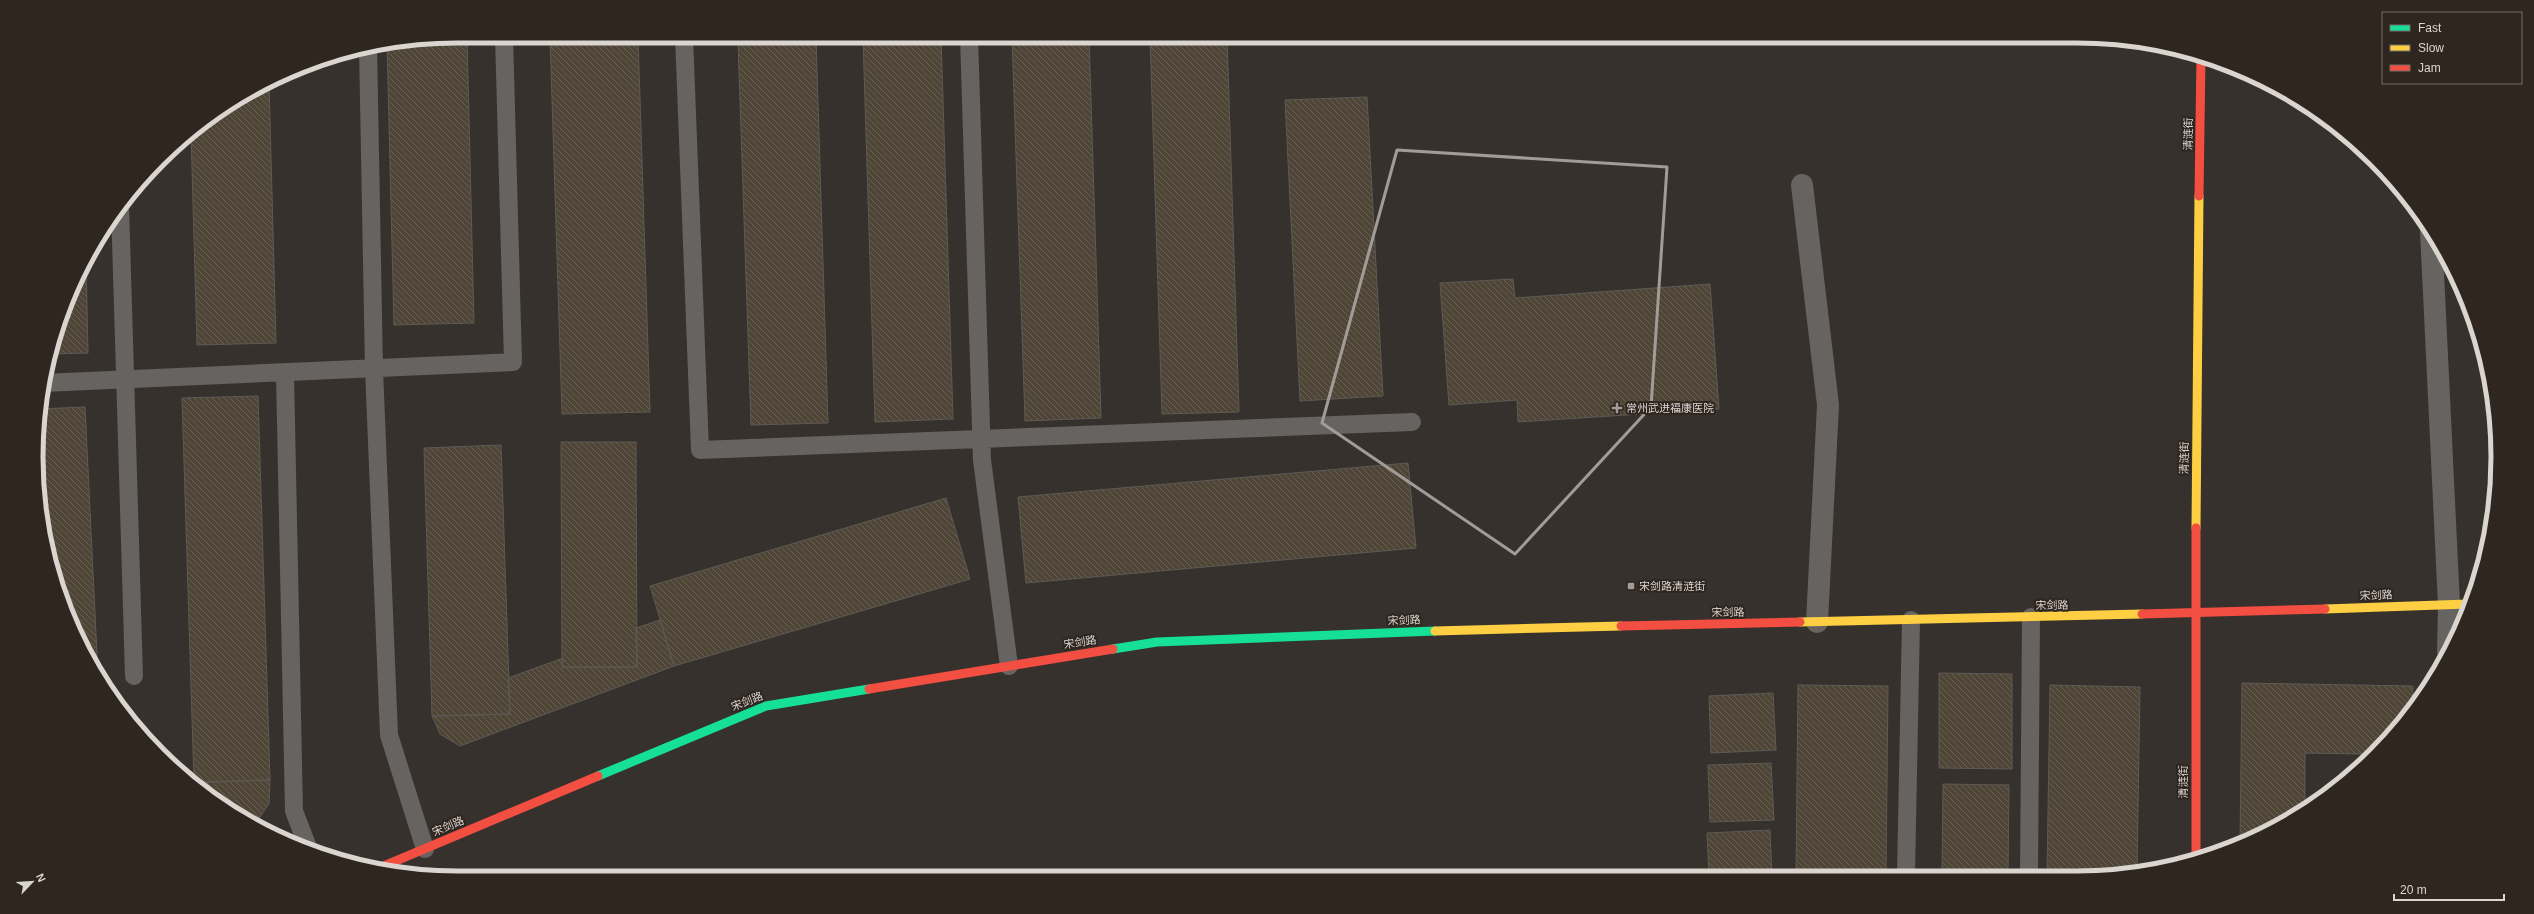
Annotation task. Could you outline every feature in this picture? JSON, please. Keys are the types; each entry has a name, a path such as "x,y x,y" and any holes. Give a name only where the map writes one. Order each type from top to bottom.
{"main road":[{"name":"清涟街","path":"2196,853 2195,613 2201,62"},
{"name":"宋剑路","path":"387,865 766,706 1157,642 1498,629 2195,613 2458,604"}],"street":[{"path":"1802,185 1828,405 1817,622"},
{"path":"2432,244 2458,604 2453,629"}],"lane":[{"path":"50,383 285,374 513,362 504,43"},
{"path":"684,43 700,450 1412,422"},
{"path":"969,43 981,439 1009,666"},
{"path":"368,53 374,369 389,734 425,849"},
{"path":"120,217 134,676"},
{"path":"285,374 294,811 306,842"},
{"path":"2029,871 2031,617"},
{"path":"1906,871 1910,620"}],"highlighted area":[{"path":"1397,150 1667,167 1651,407 1515,554 1322,423"}],"building":[{"path":"467,43 474,323 394,325 387,49 430,44"},
{"path":"550,43 638,43 650,412 562,414"},
{"path":"738,43 816,43 828,423 751,425"},
{"path":"863,43 941,43 953,419 875,422"},
{"path":"1012,43 1089,43 1101,418 1025,421"},
{"path":"1150,43 1227,43 1239,412 1162,414"},
{"path":"269,88 276,343 197,345 191,140 227,113 250,98"},
{"path":"1367,97 1383,396 1300,401 1285,100"},
{"path":"86,273 88,353 56,354 65,324"},
{"path":"1513,279 1515,298 1710,284 1719,409 1518,422 1517,400 1449,405 1440,283"},
{"path":"258,396 270,780 201,782 194,776 182,398"},
{"path":"85,407 97,663 65,590 51,538 44,484 43,457 46,409"},
{"path":"561,442 636,442 637,667 562,667"},
{"path":"501,445 510,714 432,716 424,448"},
{"path":"1408,463 1416,548 1026,583 1018,497"},
{"path":"946,498 970,579 674,666 650,586"},
{"path":"660,620 674,666 460,746 440,734 432,716 510,714 508,678 563,658 562,667 637,667 636,628"},
{"path":"1939,673 2012,674 2012,769 1939,768"},
{"path":"2242,683 2413,686 2412,699 2388,730 2362,757 2362,754 2305,753 2305,802 2284,816 2240,837"},
{"path":"1798,685 1888,686 1886,871 1796,871"},
{"path":"2050,685 2140,687 2137,866 2104,870 2047,871"},
{"path":"1773,693 1776,750 1711,753 1709,696"},
{"path":"1771,763 1774,820 1710,822 1708,765"},
{"path":"270,780 269,804 258,820 227,801 202,783"},
{"path":"1943,784 2009,785 2008,871 1942,871"},
{"path":"1770,830 1772,871 1709,871 1707,833"}],"traffic: fast":[{"path":"1113,649 1157,642 1435,631"},
{"path":"598,776 766,706 869,689"}],"traffic: slow":[{"path":"2196,528 2199,196"},
{"path":"2325,609 2463,604"},
{"path":"1800,622 2142,614"},
{"path":"1435,631 1621,626"}],"traffic: jam":[{"path":"2199,196 2201,62"},
{"path":"2196,528 2196,853"},
{"path":"2142,614 2325,609"},
{"path":"1621,626 1800,622"},
{"path":"869,689 1113,649"},
{"path":"387,865 598,776"}],"place":[{"name":"常州武进福康医院","path":"1617,408"},
{"name":"宋剑路清涟街","path":"1631,586"}]}
